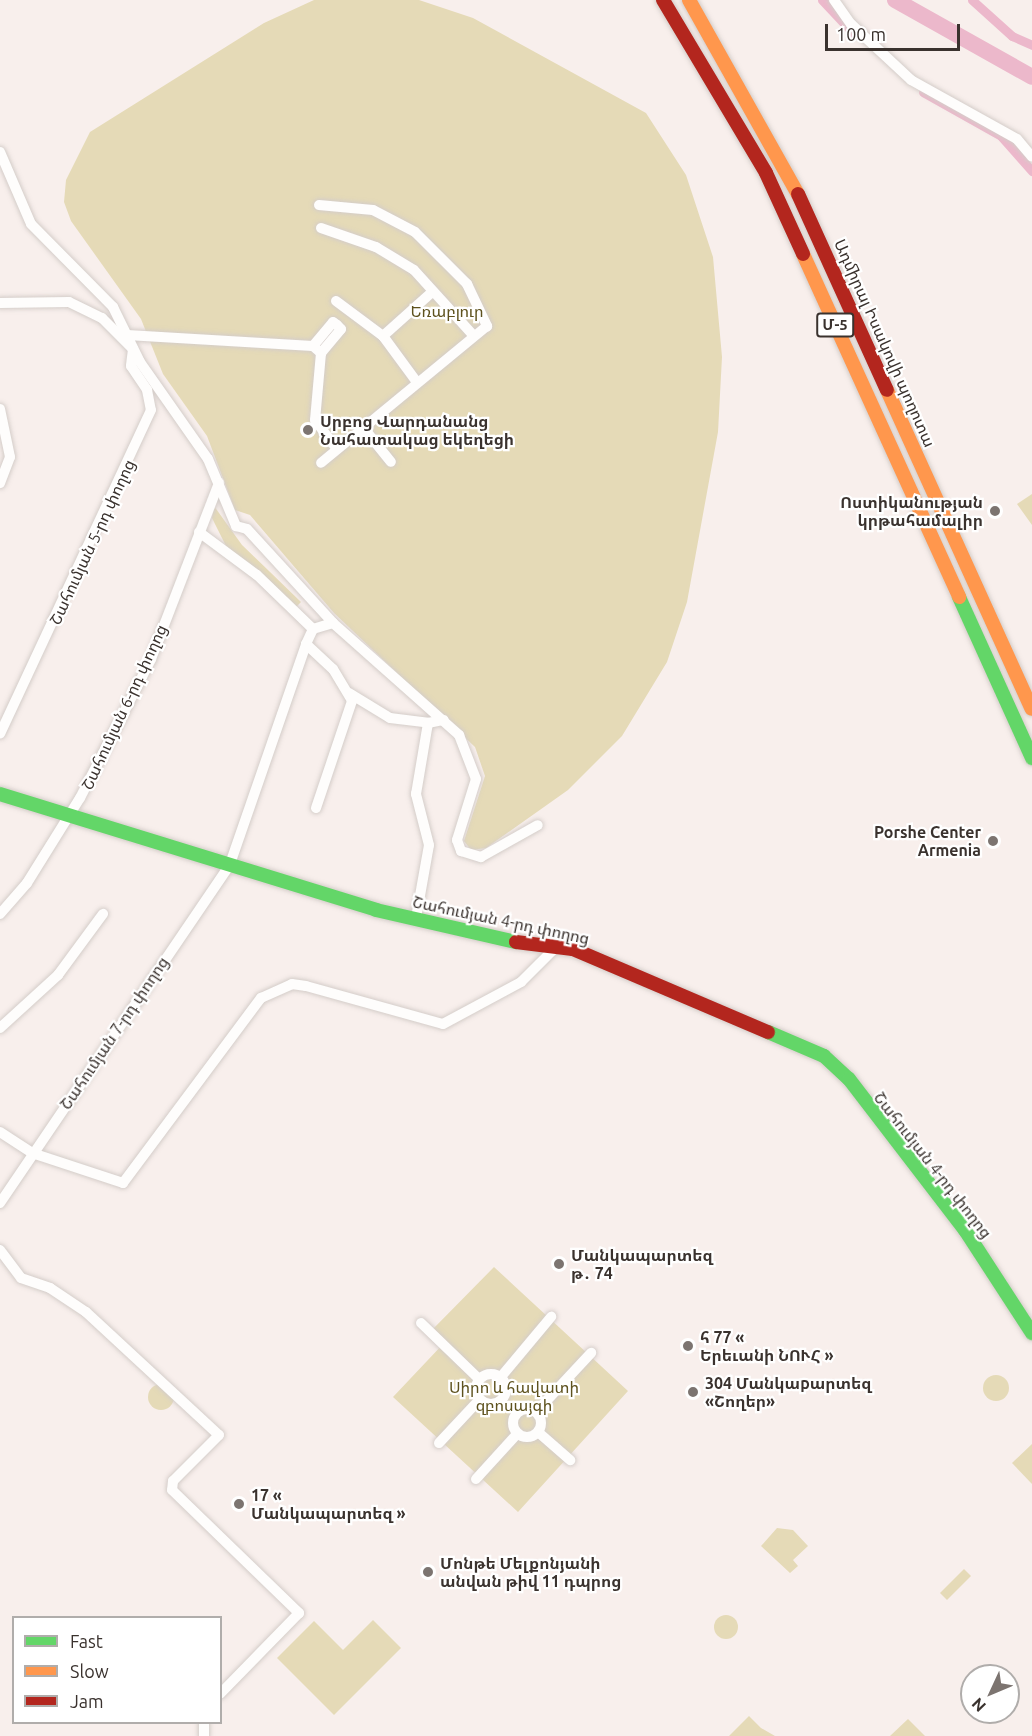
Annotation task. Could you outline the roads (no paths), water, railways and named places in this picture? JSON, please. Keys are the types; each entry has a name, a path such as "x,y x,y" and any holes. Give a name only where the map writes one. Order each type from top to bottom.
{"main road":[{"name":"Մ-5","path":"663,0 766,173 1032,758"},
{"name":"Ադմիրալ Իսակովի պողոտա","path":"689,0 782,156 1032,709"},
{"name":"Շահումյան 4-րդ փողոց","path":"0,794 416,918 553,950 573,949 824,1056 849,1079 965,1230 1032,1333"}],"street":[{"path":"834,0 851,24 911,80 1017,139 1032,157"},
{"path":"0,152 32,224 113,307 133,349"},
{"path":"319,205 373,210 435,248 482,308 487,326 416,381 321,463"},
{"path":"321,228 365,243 414,270 473,335"},
{"path":"383,336 432,292"},
{"path":"336,301 383,336 416,381"},
{"path":"0,303 78,304 109,323 133,349 201,446 219,483 225,510 236,526 247,529 333,623 444,720 465,744 476,779 457,840 461,851 481,857 538,825"},
{"path":"336,448 315,420 317,349 333,322 337,325 348,311"},
{"path":"127,335 317,349"},
{"name":"Շահումյան 5-րդ փողոց","path":"0,734 147,425 150,399 131,366 133,349"},
{"path":"0,409 10,457 0,483"},
{"path":"362,426 391,462"},
{"name":"Շահումյան 6-րդ փողոց","path":"0,914 27,883 69,814 151,658 219,483"},
{"path":"199,532 257,575 313,630 333,623"},
{"name":"Շահումյան 7-րդ փողոց","path":"0,1203 230,864 306,644 313,630"},
{"path":"306,644 348,693 352,701 345,730 316,808"},
{"path":"348,693 390,718 428,723 444,720"},
{"path":"416,918 429,845 416,794 428,723"},
{"path":"0,1028 58,975 103,914"},
{"path":"0,1132 32,1153 123,1183 234,1028 261,998 278,988 306,986 443,1024 521,982 553,950"},
{"path":"0,1250 21,1278 50,1288 86,1312 219,1435 172,1481 172,1490 299,1613 222,1693"},
{"path":"500,1377 551,1317"},
{"path":"421,1323 479,1379 480,1399 439,1443"},
{"path":"517,1414 536,1412 591,1353"},
{"path":"479,1379 489,1374 500,1377 506,1388 502,1400"},
{"path":"480,1399 491,1404 502,1400"},
{"path":"502,1400 517,1414 518,1433"},
{"path":"536,1412 538,1432 570,1460"},
{"path":"476,1479 518,1433 538,1432"}],"waterway":[{"path":"822,0 855,35"},
{"path":"895,0 1032,77"},
{"path":"972,0 1012,36 1032,45"},
{"path":"923,92 1001,136 1032,171"}],"place":[{"name":"Սրբոց Վարդանանց Նահատակաց եկեղեցի","path":"308,430"},
{"name":"Ոստիկանության կրթահամալիր","path":"995,511"},
{"name":"Porshe Center Armenia","path":"993,841"},
{"name":"Մանկապարտեզ թ․ 74","path":"559,1264"},
{"name":"հ 77 « Երեւանի ՆՈՒՀ »","path":"688,1346"},
{"name":"304 Մանկաpարտեզ «Շողեր»","path":"693,1392"},
{"name":"17 « Մանկապարտեզ »","path":"239,1504"},
{"name":"Մոնթե Մելքոնյանի անվան թիվ 11 դպրոց","path":"428,1572"}],"park label":[{"name":"Եռաբլուր","path":"447,311"},
{"name":"Սիրո և հավատի զբոսայգի","path":"514,1396"}]}
